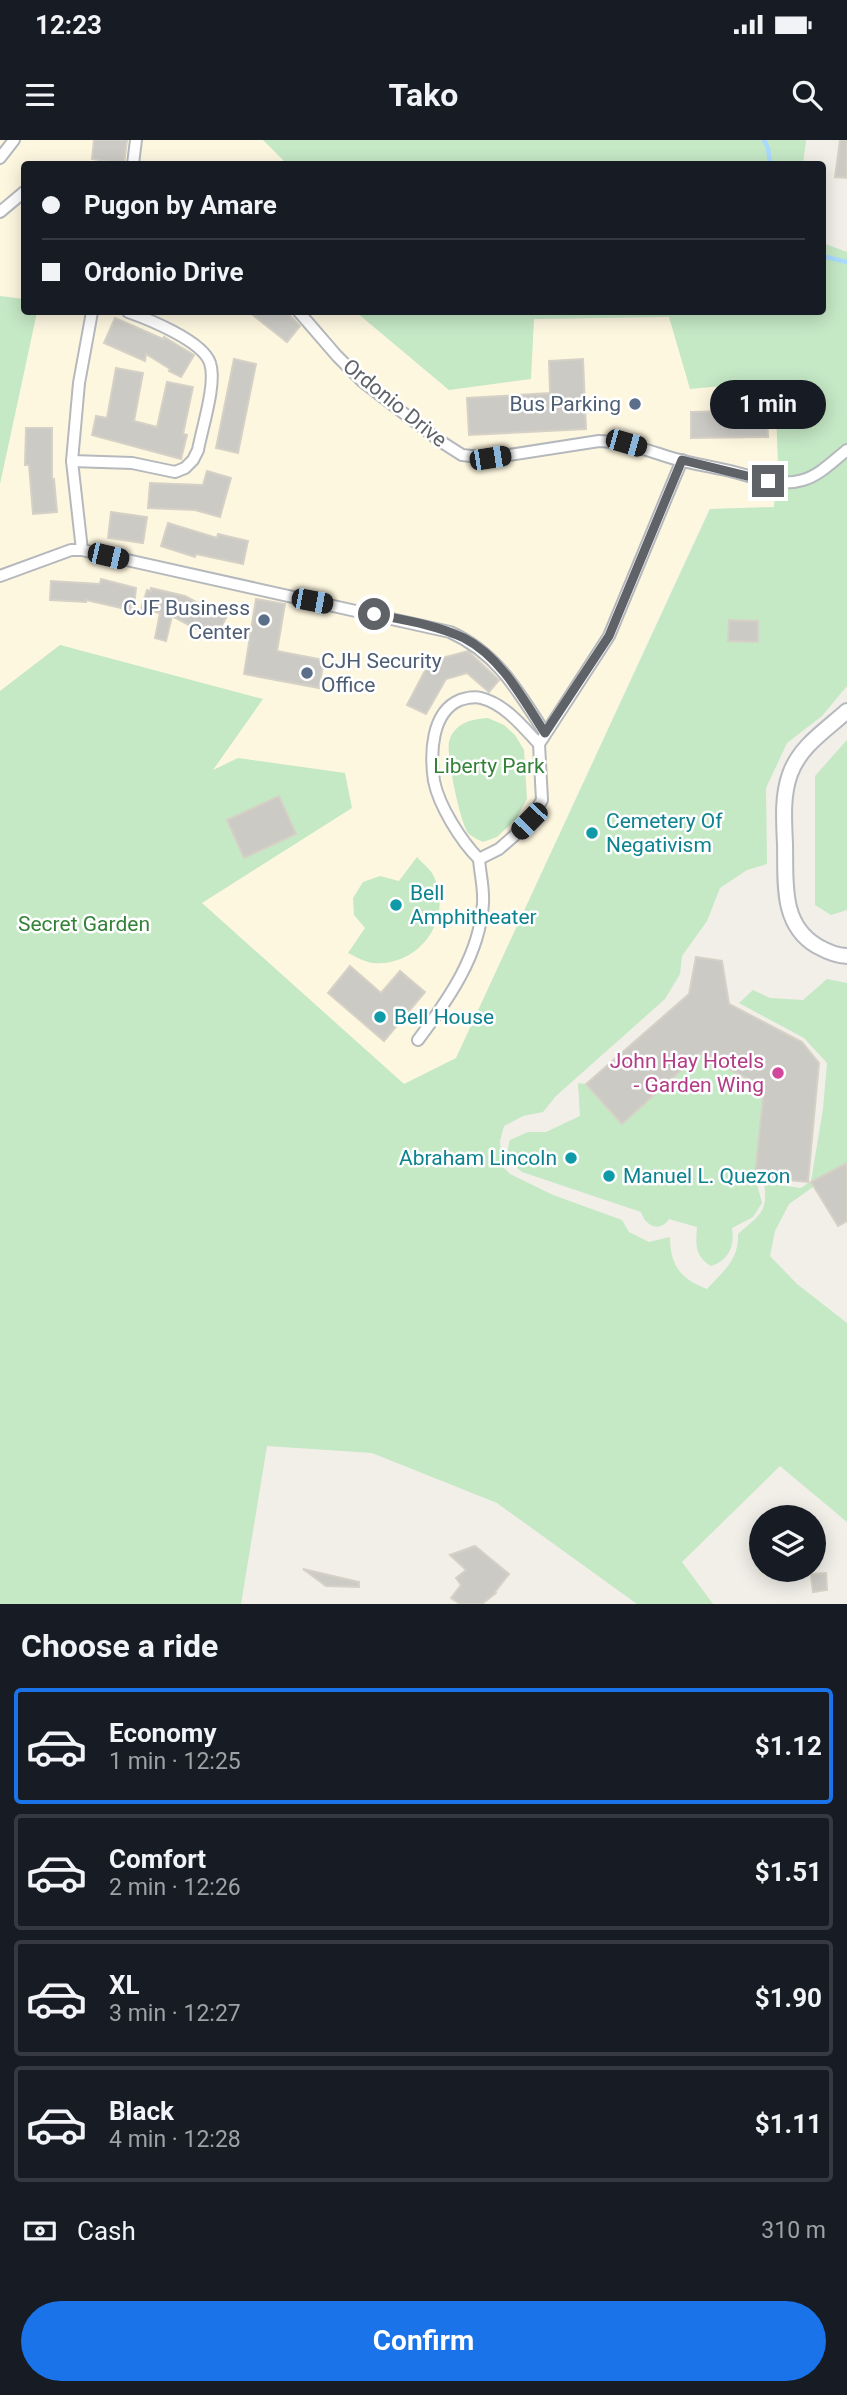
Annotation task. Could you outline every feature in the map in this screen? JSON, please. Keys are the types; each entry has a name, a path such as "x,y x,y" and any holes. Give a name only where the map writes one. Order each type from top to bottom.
{"street":[{"path":"0,158 14,140"},
{"path":"133,161 136,140"},
{"path":"0,212 21,194"},
{"path":"82,550 72,461 74,420 92,315"},
{"path":"72,461 132,463 175,472 185,468 198,450 212,378 210,363 204,353 194,345 160,325 135,315"},
{"name":"Ordonio Drive","path":"302,315 363,382 462,455 490,458 599,441 626,443 682,460 785,483 804,480 818,473 847,450"},
{"name":"Ordonio Drive","path":"834,460 847,457"},
{"path":"479,859 499,849 514,836 529,821 542,800 539,744 609,636 682,460"},
{"path":"0,576 71,550 82,550 450,632 482,649 498,665 545,733"},
{"path":"418,1040 462,975 477,936 483,902 479,859 453,827 435,781 435,730 441,716 457,701 480,697 513,717 539,744"},
{"path":"847,711 807,746 797,760 789,775 784,817 786,893 792,922 808,940 822,949 847,956"}],"shaded area":[{"path":"0,140 263,140 284,161 21,161 21,299 0,296"},
{"path":"36,315 360,315 449,390 534,319 670,317 775,381 778,465 774,507 709,509 456,1058 404,1084 202,903 172,827 262,700 60,645 0,691 0,484"}],"green space":[{"path":"263,140 806,140 803,161 284,161"},
{"name":"Secret Garden","path":"826,244 847,252 847,686 822,716 787,743 766,788 767,864 747,870 720,888 707,921 682,956 680,974 665,999 556,1096 543,1112 523,1116 504,1126 500,1141 502,1166 510,1174 553,1195 622,1220 629,1232 649,1242 670,1237 672,1256 679,1270 690,1281 707,1289 733,1259 738,1234 763,1208 764,1183 801,1188 811,1181 823,1109 827,1063 804,1038 739,1003 753,990 770,998 803,1000 827,979 847,983 847,1163 789,1204 775,1231 770,1256 797,1284 847,1323 847,1522 780,1466 682,1562 713,1604 637,1604 497,1503 372,1453 267,1446 241,1604 0,1604 0,691 60,645 263,699 213,770 238,758 345,773 352,808 202,903 404,1084 456,1058 710,509 774,507 778,465 775,381 690,389 669,317 534,319 531,379 449,390 360,315 826,315"},
{"path":"0,296 21,299 21,315 36,315 0,484"},
{"name":"Liberty Park","path":"488,718 504,725 515,735 524,750 527,799 516,819 497,837 483,842 470,835 465,828 454,789 449,742 459,726"},
{"path":"847,740 847,910 831,915 815,905 815,776"},
{"name":"Bell Amphitheater","path":"417,857 432,873 438,889 440,906 430,936 406,957 390,962 373,963 348,953 365,928 354,915 353,898 363,882 380,876 399,881"},
{"path":"700,1053 764,1088 755,1177 762,1203 753,1217 732,1228 733,1241 729,1252 717,1263 711,1266 699,1254 697,1227 669,1219 661,1226 653,1226 641,1212 522,1172 508,1154 510,1140 528,1132 546,1132 580,1116 578,1083 586,1084 622,1124"}],"building":[{"path":"94,140 127,140 124,161 92,159"},
{"path":"840,140 847,140 847,178 835,177"},
{"path":"253,315 290,315 300,326 287,342"},
{"path":"115,318 163,339 164,337 194,355 181,377 146,354 145,361 104,343"},
{"path":"234,359 256,364 238,453 216,448"},
{"path":"583,359 586,429 469,435 467,398 550,393 549,361"},
{"path":"116,368 143,373 134,421 157,427 167,382 193,387 183,434 187,435 181,459 92,435 96,416 107,418"},
{"path":"767,410 768,437 691,438 691,412"},
{"path":"26,428 52,428 52,479 57,512 33,514 29,465 25,465"},
{"path":"207,471 231,478 220,517 195,510 148,508 150,483 203,485"},
{"path":"111,512 147,517 143,543 108,538"},
{"path":"168,523 217,538 218,534 248,541 243,564 196,554 195,557 161,546"},
{"path":"101,579 136,588 134,607 131,606 130,610 86,600 50,600 51,581 100,584"},
{"path":"151,588 185,596 226,618 215,639 172,616 166,641 155,638 160,613 141,609 147,590 151,591"},
{"path":"256,599 285,604 277,651 324,660 319,688 244,674"},
{"path":"729,620 758,621 758,642 728,641"},
{"path":"468,651 499,680 489,692 467,673 446,679 426,714 407,705 430,661"},
{"path":"279,796 296,834 244,858 227,820"},
{"name":"John Hay Hotels - Garden Wing","path":"696,957 722,961 729,1004 802,1042 819,1063 808,1182 755,1177 764,1088 700,1053 622,1124 586,1084 689,994"},
{"name":"Bell House","path":"350,966 381,993 400,971 425,992 384,1041 328,993"},
{"path":"847,1163 847,1221 838,1226 811,1182"},
{"path":"475,1546 509,1574 496,1593 482,1604 460,1604 451,1598 461,1585 456,1578 466,1570 450,1555"},
{"path":"303,1569 359,1582 359,1587 326,1586"},
{"path":"826,1573 827,1590 813,1592 812,1582 826,1582"}],"waterway":[{"path":"764,140 770,161"},
{"path":"826,257 847,262"}],"place":[{"name":"Bus Parking","path":"635,404"},
{"name":"CJF Business Center","path":"264,620"},
{"name":"CJH Security Office","path":"307,673"},
{"name":"Cemetery Of Negativism","path":"592,833"},
{"name":"Bell Amphitheater","path":"396,905"},
{"name":"Bell House","path":"380,1017"},
{"name":"John Hay Hotels - Garden Wing","path":"778,1073"},
{"name":"Abraham Lincoln","path":"571,1158"},
{"name":"Manuel L. Quezon","path":"609,1176"}],"route":[{"path":"374,614 450,632 482,649 511,682 545,733 609,636 682,460 768,481"}]}
